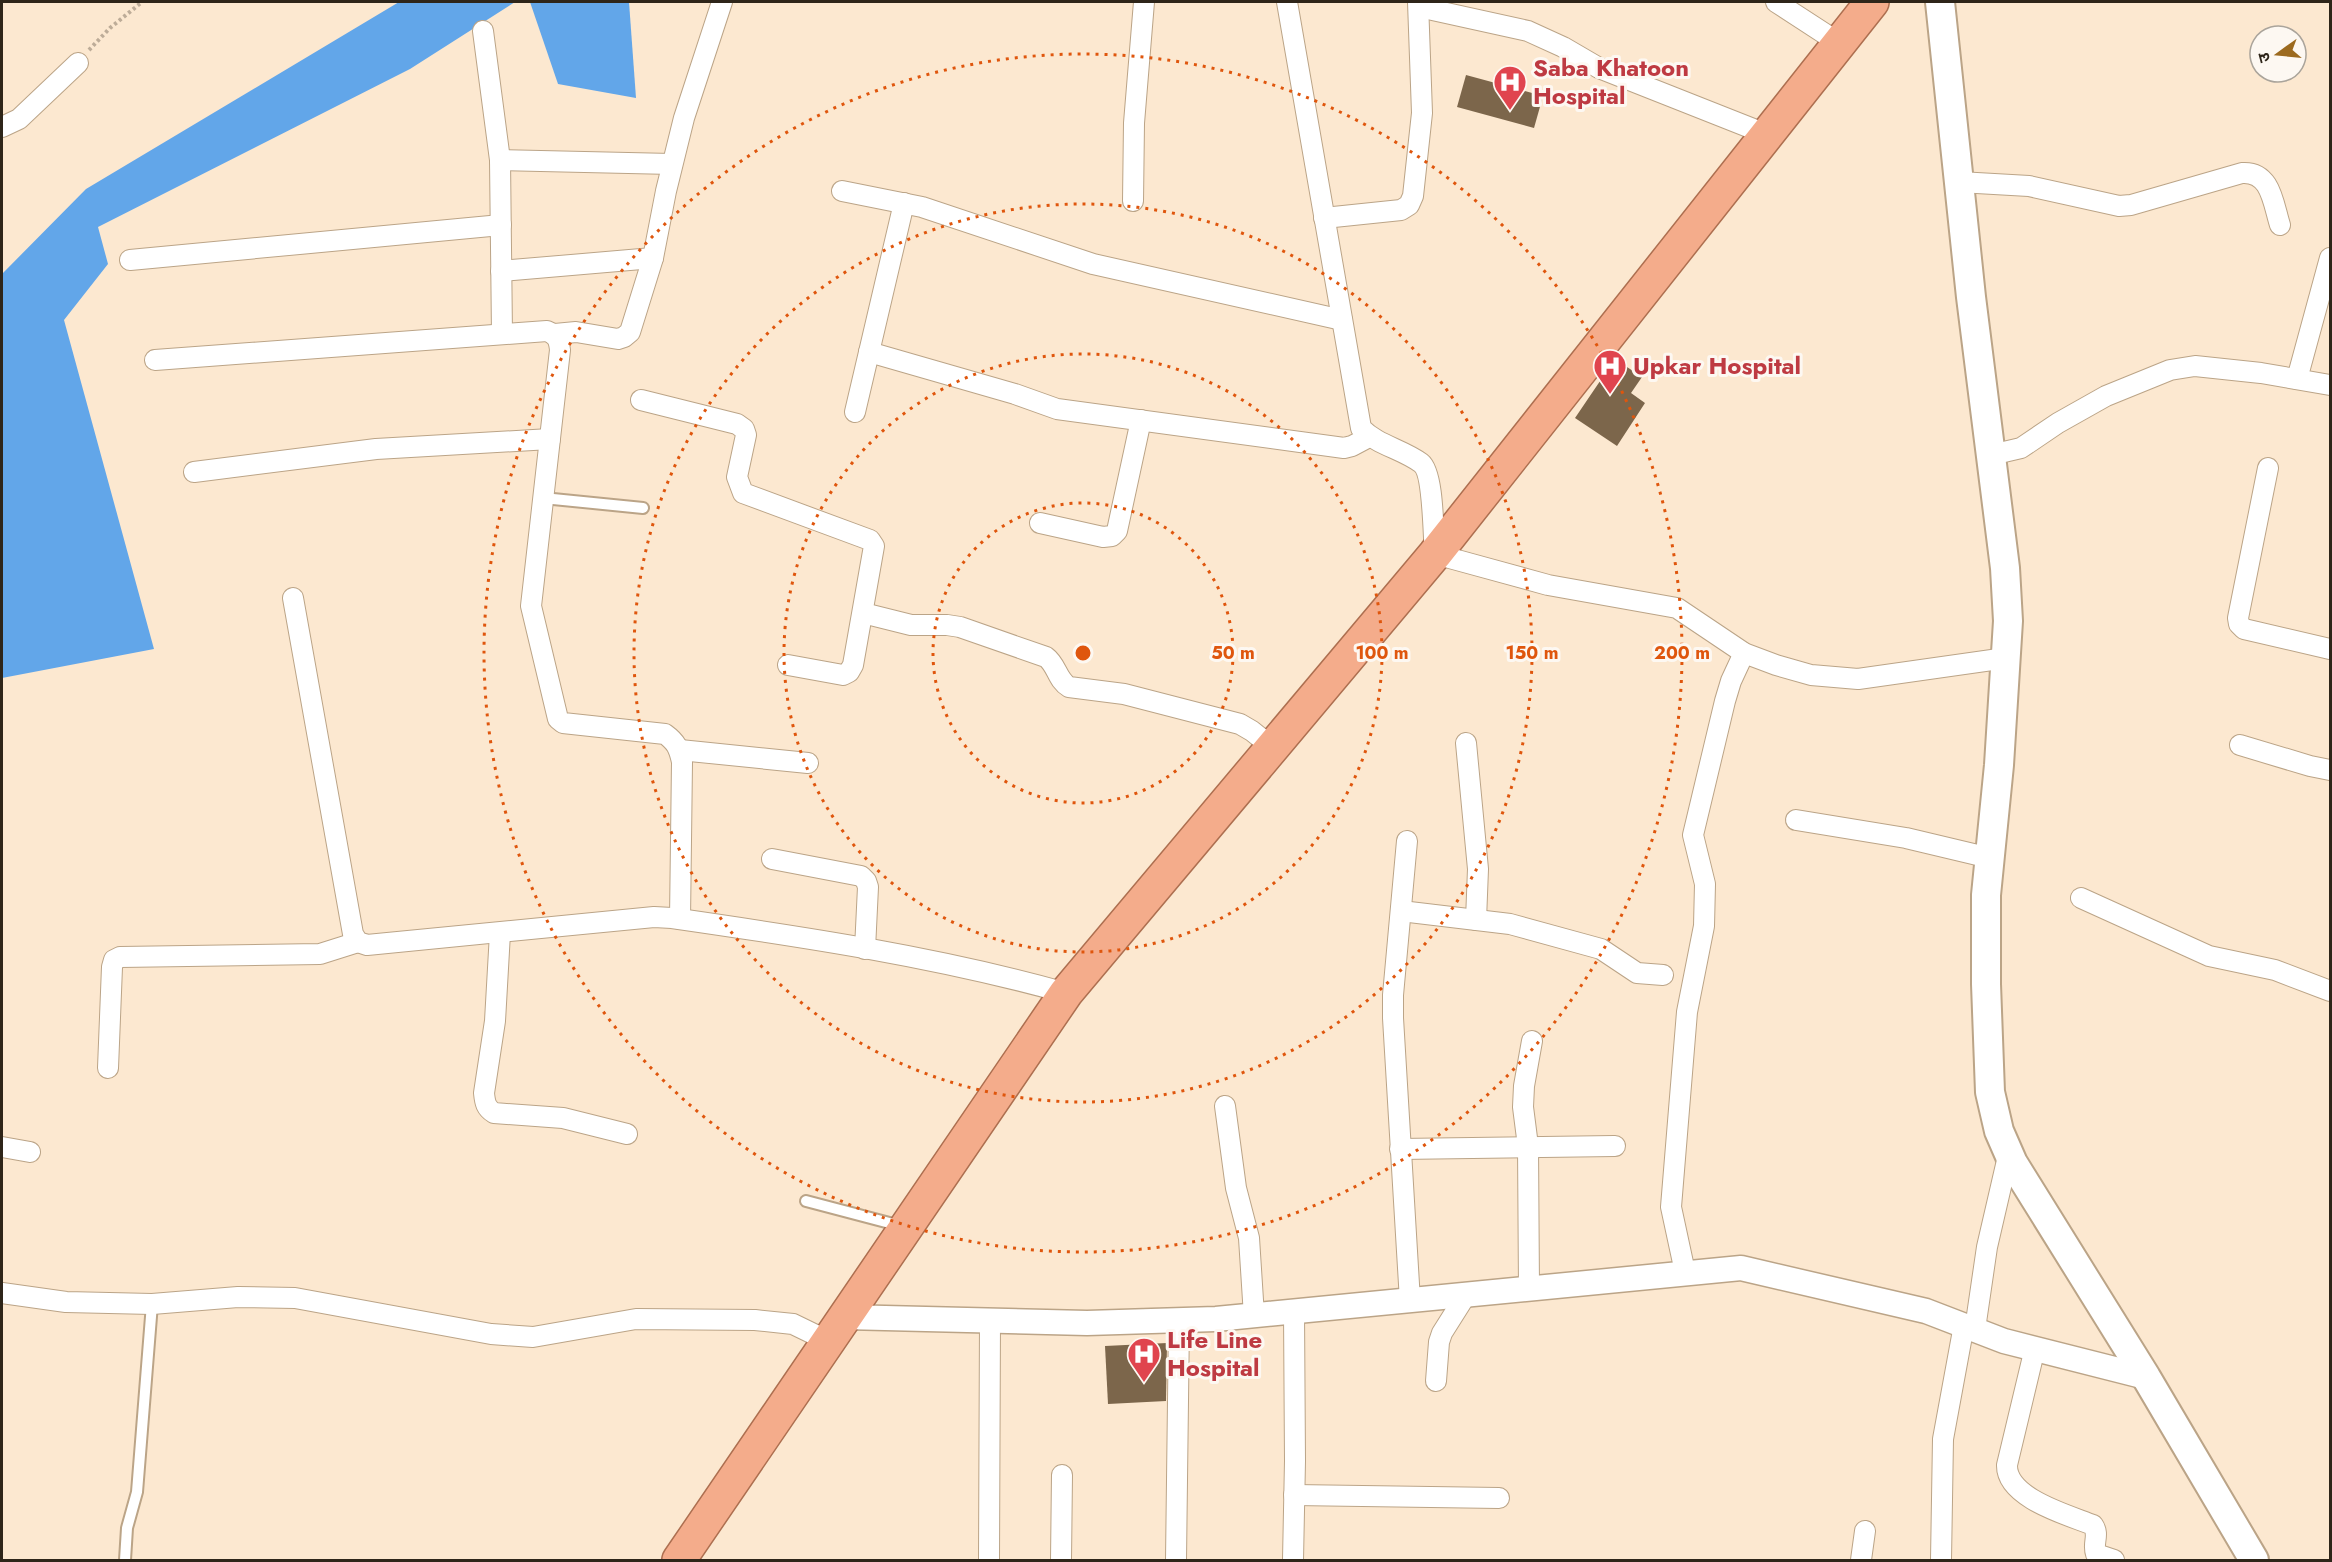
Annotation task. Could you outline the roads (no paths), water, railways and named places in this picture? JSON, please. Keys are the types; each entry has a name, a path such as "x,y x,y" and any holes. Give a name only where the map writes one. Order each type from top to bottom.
{"highway":[{"path":"679,1560 1066,993 1435,554 1872,2"}],"main road":[{"path":"1940,2 2005,568 2008,621 1986,895 1986,984 1990,1092 1999,1131 2013,1163 2149,1381 2254,1560"}],"street":[{"path":"155,360 547,331 555,334 576,332 624,338 630,332 653,258 684,118 722,2"},
{"path":"1133,201 1134,123 1144,2"},
{"path":"1287,2 1358,417 1361,428 1369,437 1423,464 1429,477 1435,554 1548,585 1677,608 1744,653 1811,675 1858,679 2006,658"},
{"path":"1776,2 1839,43"},
{"path":"1324,218 1401,210 1409,205 1413,196 1422,113 1418,4 1528,31 1563,47 1599,68 1766,134"},
{"path":"483,31 500,160 502,334"},
{"path":"2,127 19,119 78,63"},
{"path":"500,160 672,164"},
{"path":"1959,182 2029,186 2119,206 2131,205 2242,173 2254,172 2263,178 2269,188 2280,225"},
{"path":"842,191 922,207 1093,264 1342,320"},
{"path":"855,411 904,203"},
{"path":"130,260 501,225"},
{"path":"501,271 653,258"},
{"path":"2297,379 2331,258"},
{"path":"555,334 560,350 531,606 558,719 563,723 665,734 675,742 680,750 682,762 680,919"},
{"path":"869,352 1015,394 1046,406 1344,448 1369,437"},
{"path":"1991,455 2021,448 2058,423 2106,396 2170,370 2195,366 2261,373 2331,385"},
{"path":"642,400 737,424 744,429 746,435 737,477 743,492 870,540 874,546 875,552 853,665 849,672 843,675 788,665"},
{"path":"1040,523 1103,537 1112,536 1117,531 1141,420"},
{"path":"194,472 376,450 550,439"},
{"path":"2268,468 2238,618 2239,624 2244,629 2331,649"},
{"path":"293,598 353,934 358,942"},
{"path":"863,613 911,625 960,627 1046,657 1053,662 1062,684 1068,687 1124,694 1240,724 1273,748"},
{"path":"1685,1272 1671,1207 1687,1012 1704,926 1706,884 1695,848 1694,828 1725,700 1744,653"},
{"path":"1466,743 1478,869 1476,920"},
{"path":"2240,745 2331,770"},
{"path":"680,750 808,763"},
{"path":"1796,820 1906,838 1990,858"},
{"path":"1407,841 1393,1018 1410,1301"},
{"path":"772,859 861,876 866,881 867,887 865,949"},
{"path":"2081,898 2204,954 2263,966 2331,991"},
{"path":"1401,911 1510,924 1601,949 1637,973 1663,975"},
{"path":"108,1068 112,967 114,960 120,957 320,954 358,942 367,945 654,917 680,919 865,949 1006,976 1066,993"},
{"path":"500,933 495,1020 484,1093 488,1109 494,1113 574,1120 627,1134"},
{"path":"1529,1289 1528,1146 1523,1107 1524,1086 1532,1041"},
{"path":"1225,1106 1236,1188 1249,1238 1254,1316"},
{"path":"1400,1149 1615,1146"},
{"path":"2,1147 30,1152"},
{"path":"1941,1560 1943,1439 1965,1335 2009,1152"},
{"path":"2,1293 66,1302 152,1304 238,1297 295,1298 491,1334 533,1338 636,1319 755,1320 836,1329 990,1320 1087,1323 1254,1316 1741,1268 1926,1311 1965,1335 2004,1341 2033,1355 2149,1381"},
{"path":"1436,1381 1439,1342 1442,1333 1466,1296"},
{"path":"1293,1560 1294,1312"},
{"path":"989,1560 990,1320"},
{"path":"1176,1560 1179,1320"},
{"path":"2033,1355 2007,1474 2010,1480 2037,1503 2093,1525 2097,1535 2094,1549 2096,1554 2114,1560"},
{"path":"1061,1560 1062,1475"},
{"path":"1294,1495 1499,1498"},
{"path":"1861,1560 1865,1531"}],"lane":[{"path":"543,498 643,508"},
{"path":"806,1201 907,1227"},
{"path":"125,1560 127,1528 136,1492 152,1304"}],"water":[{"path":"399,2 515,2 410,69 98,227 108,264 64,320 154,649 2,678 2,274 86,189"},
{"path":"530,2 629,2 636,98 558,84"}],"place":[{"name":"Saba Khatoon Hospital","path":"1510,111"},
{"name":"Upkar Hospital","path":"1610,395"},
{"name":"Life Line Hospital","path":"1144,1383"}]}
